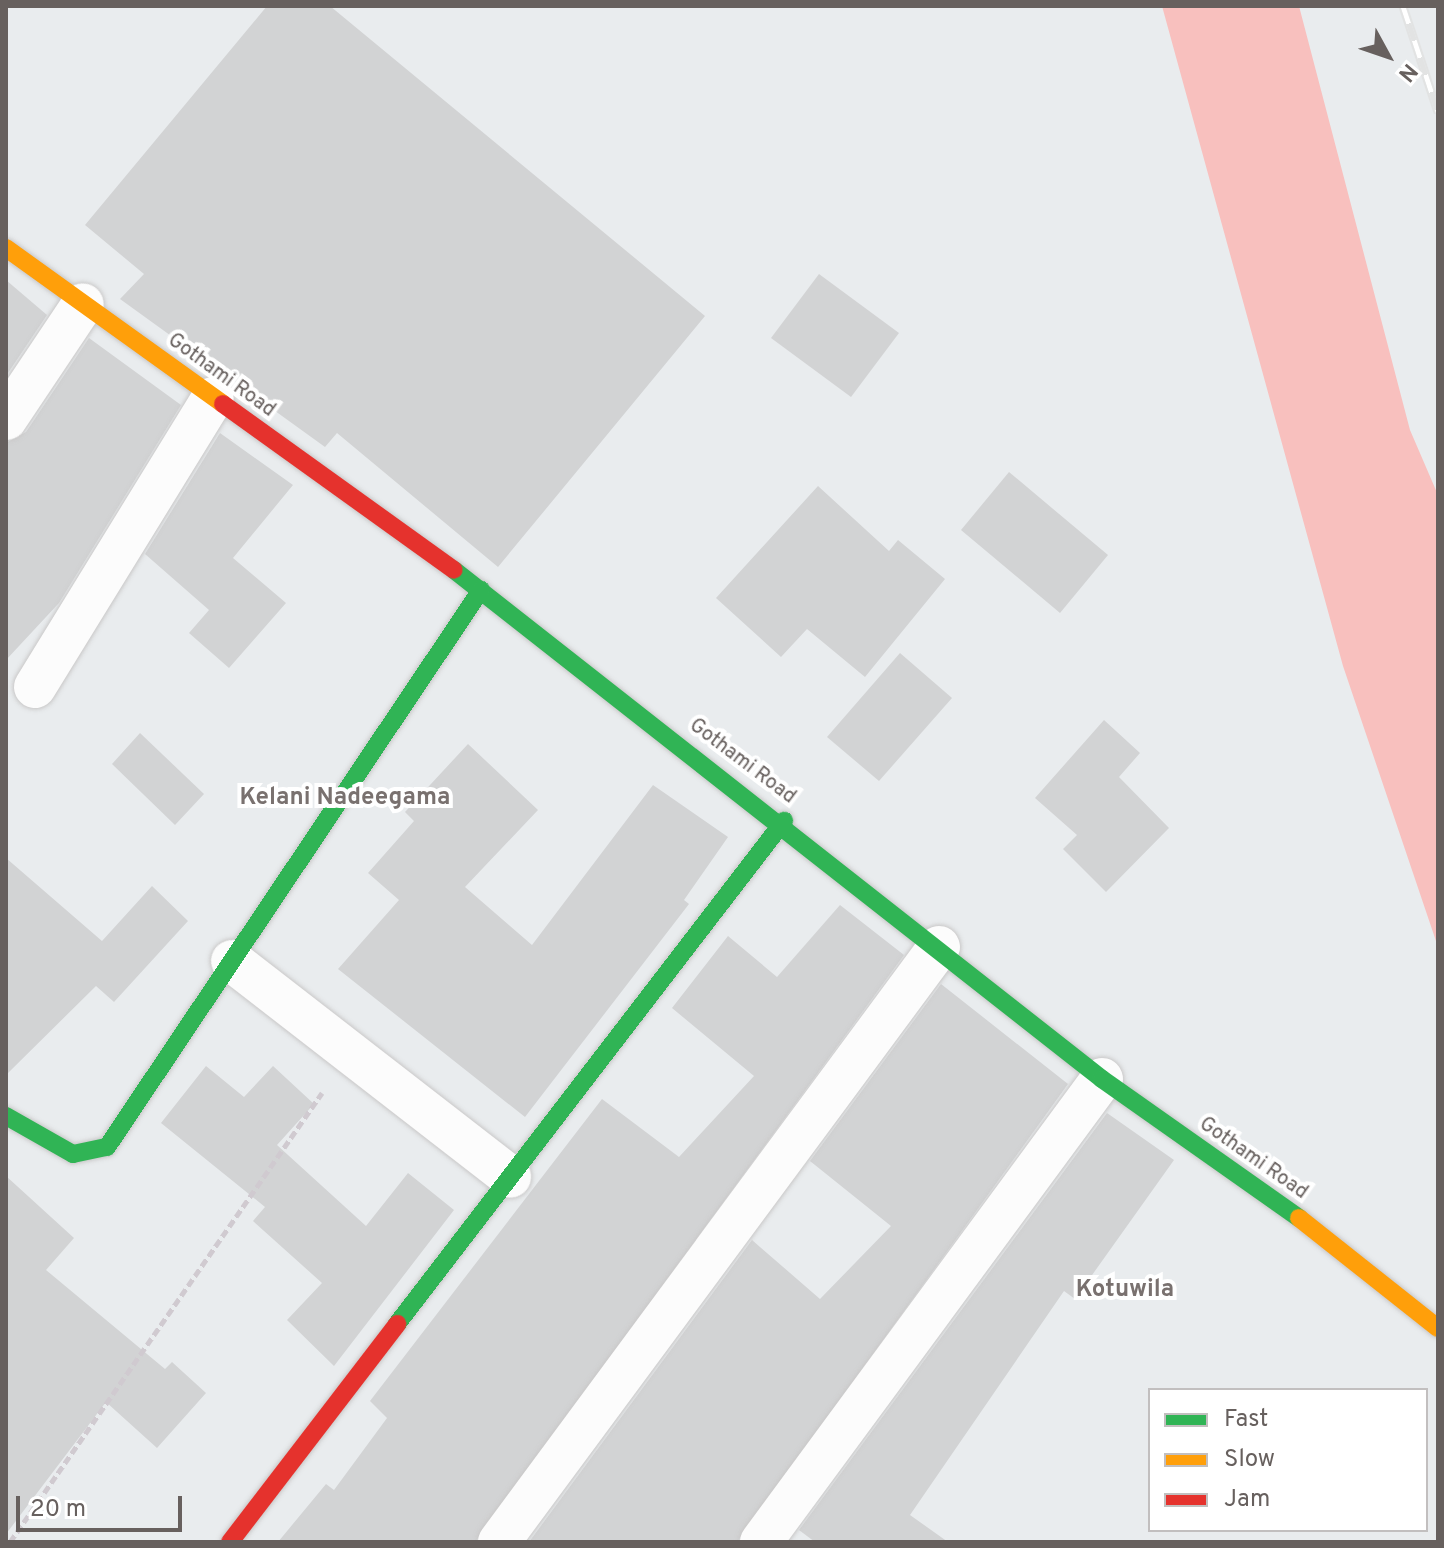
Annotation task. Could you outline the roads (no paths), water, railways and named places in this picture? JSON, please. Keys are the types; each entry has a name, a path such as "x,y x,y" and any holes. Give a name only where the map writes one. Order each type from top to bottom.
{"street":[{"name":"Gothami Road","path":"6,248 481,590 784,821 1102,1079 1319,1232 1438,1328"},
{"path":"6,419 83,304"},
{"path":"35,687 213,398"},
{"path":"10,1127 73,1154 107,1147 481,590"},
{"path":"230,1542 784,821"},
{"path":"499,1542 939,947"},
{"path":"232,961 510,1177"},
{"path":"761,1542 1102,1079"}],"railway":[{"path":"1403,6 1438,112"}],"district":[{"name":"Kelani Nadeegama","path":"345,799"},
{"name":"Kotuwila","path":"1125,1291"}]}
